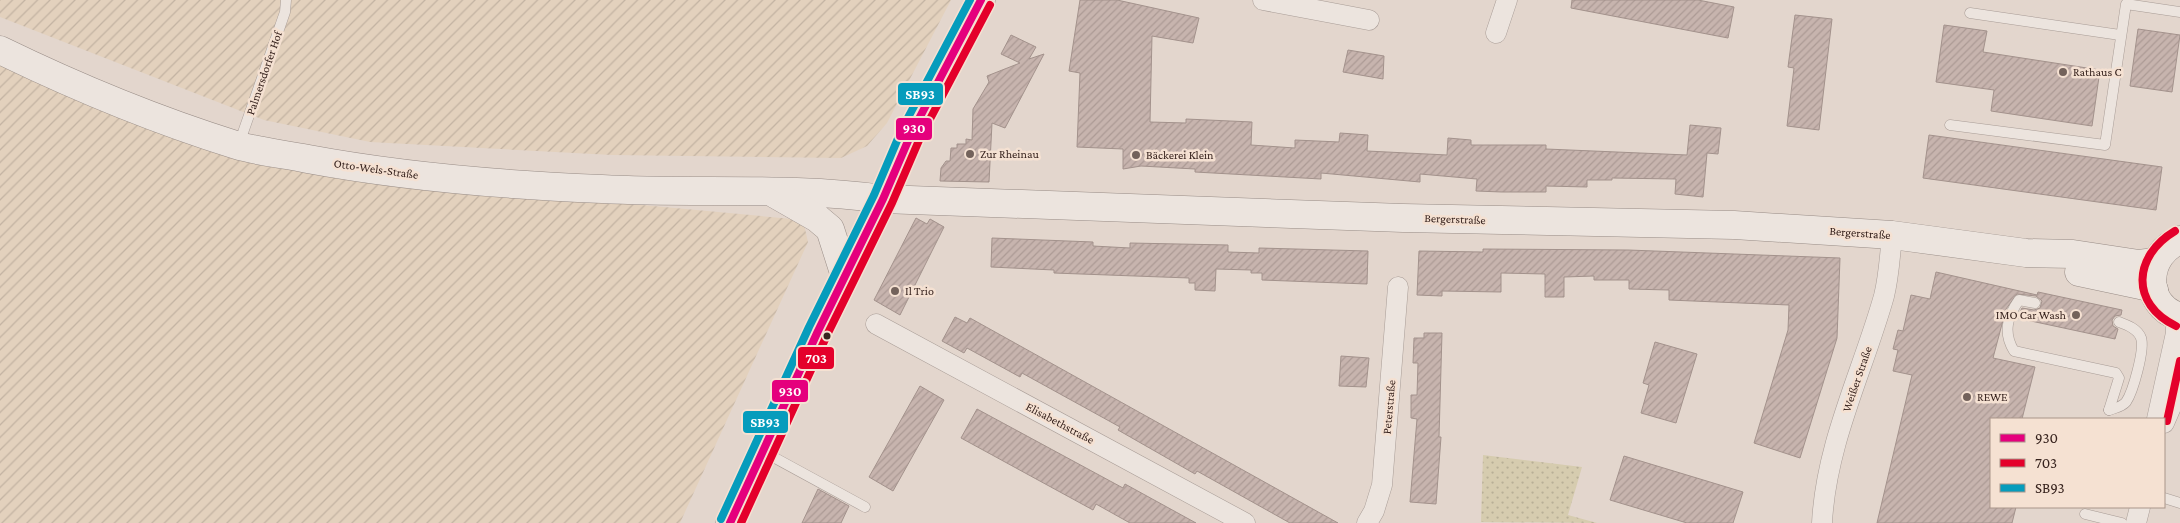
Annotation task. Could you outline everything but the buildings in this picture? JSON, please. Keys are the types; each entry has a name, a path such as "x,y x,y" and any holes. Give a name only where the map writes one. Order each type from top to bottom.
{"street":[{"path":"730,523 845,276 884,199 911,134 981,0"},
{"path":"1263,0 1369,20"},
{"path":"1496,33 1507,0"},
{"name":"Otto-Wels-Straße","path":"0,50 39,69 136,109 238,145 357,168 474,182 604,190 842,193 884,199"},
{"name":"Otto-Wels-Straße","path":"772,192 817,218 830,229 845,276"},
{"name":"Bergerstraße","path":"884,199 1403,218 1724,225 1892,235 2026,254 2072,254 2139,264 2155,262"},
{"name":"Weißer Straße","path":"1822,523 1823,496 1830,459 1885,293 1892,235"},
{"path":"2157,418 2178,316 2164,308 2157,298 2152,274 2155,262 2162,251 2172,243 2180,240"},
{"name":"Bergerstraße","path":"2026,254 2085,273 2145,286 2154,290"},
{"name":"Peterstraße","path":"1367,523 1374,511 1382,485 1398,287"},
{"name":"Elisabethstraße","path":"876,324 1245,523"},
{"path":"2165,420 2180,386"},
{"path":"2136,523 2140,508"}],"lane":[{"name":"Palmersdorfer Hof","path":"238,145 285,12 286,0"},
{"path":"1950,125 2105,145 2126,4 2180,12"},
{"path":"1970,13 2120,35"},
{"path":"2035,303 2019,300 2011,311 2007,339 2014,351 2116,373 2120,378 2109,410 2120,407 2125,402 2130,392 2142,350 2141,337 2132,328 2119,322"},
{"path":"763,452 866,507"},
{"path":"2165,498 2180,502"},
{"path":"2085,514 2122,523"}],"shaded area":[{"path":"0,0 951,0 887,123 867,146 841,158 612,155 370,142 264,120 0,17"},
{"path":"0,60 235,152 599,201 803,220 808,242 680,523 0,523"},
{"path":"1483,455 1582,467 1568,515 1597,523 1481,522"}],"transit line":[{"name":"SB93","path":"721,519 809,327 874,195 902,129 970,0"},
{"name":"930","path":"730,523 818,331 883,199 911,134 981,0"},
{"name":"703","path":"741,523 827,335 892,203 920,138 990,5"},
{"name":"703","path":"2175,231 2161,241 2151,253 2145,266 2142,280 2144,293 2151,305 2161,317 2176,326"},
{"name":"703","path":"2167,421 2180,361"}],"place":[{"name":"Rathaus C","path":"2063,72"},
{"name":"Zur Rheinau","path":"970,154"},
{"name":"Bäckerei Klein","path":"1136,155"},
{"name":"Il Trio","path":"895,291"},
{"name":"IMO Car Wash","path":"2076,315"},
{"name":"REWE","path":"1967,397"}]}
